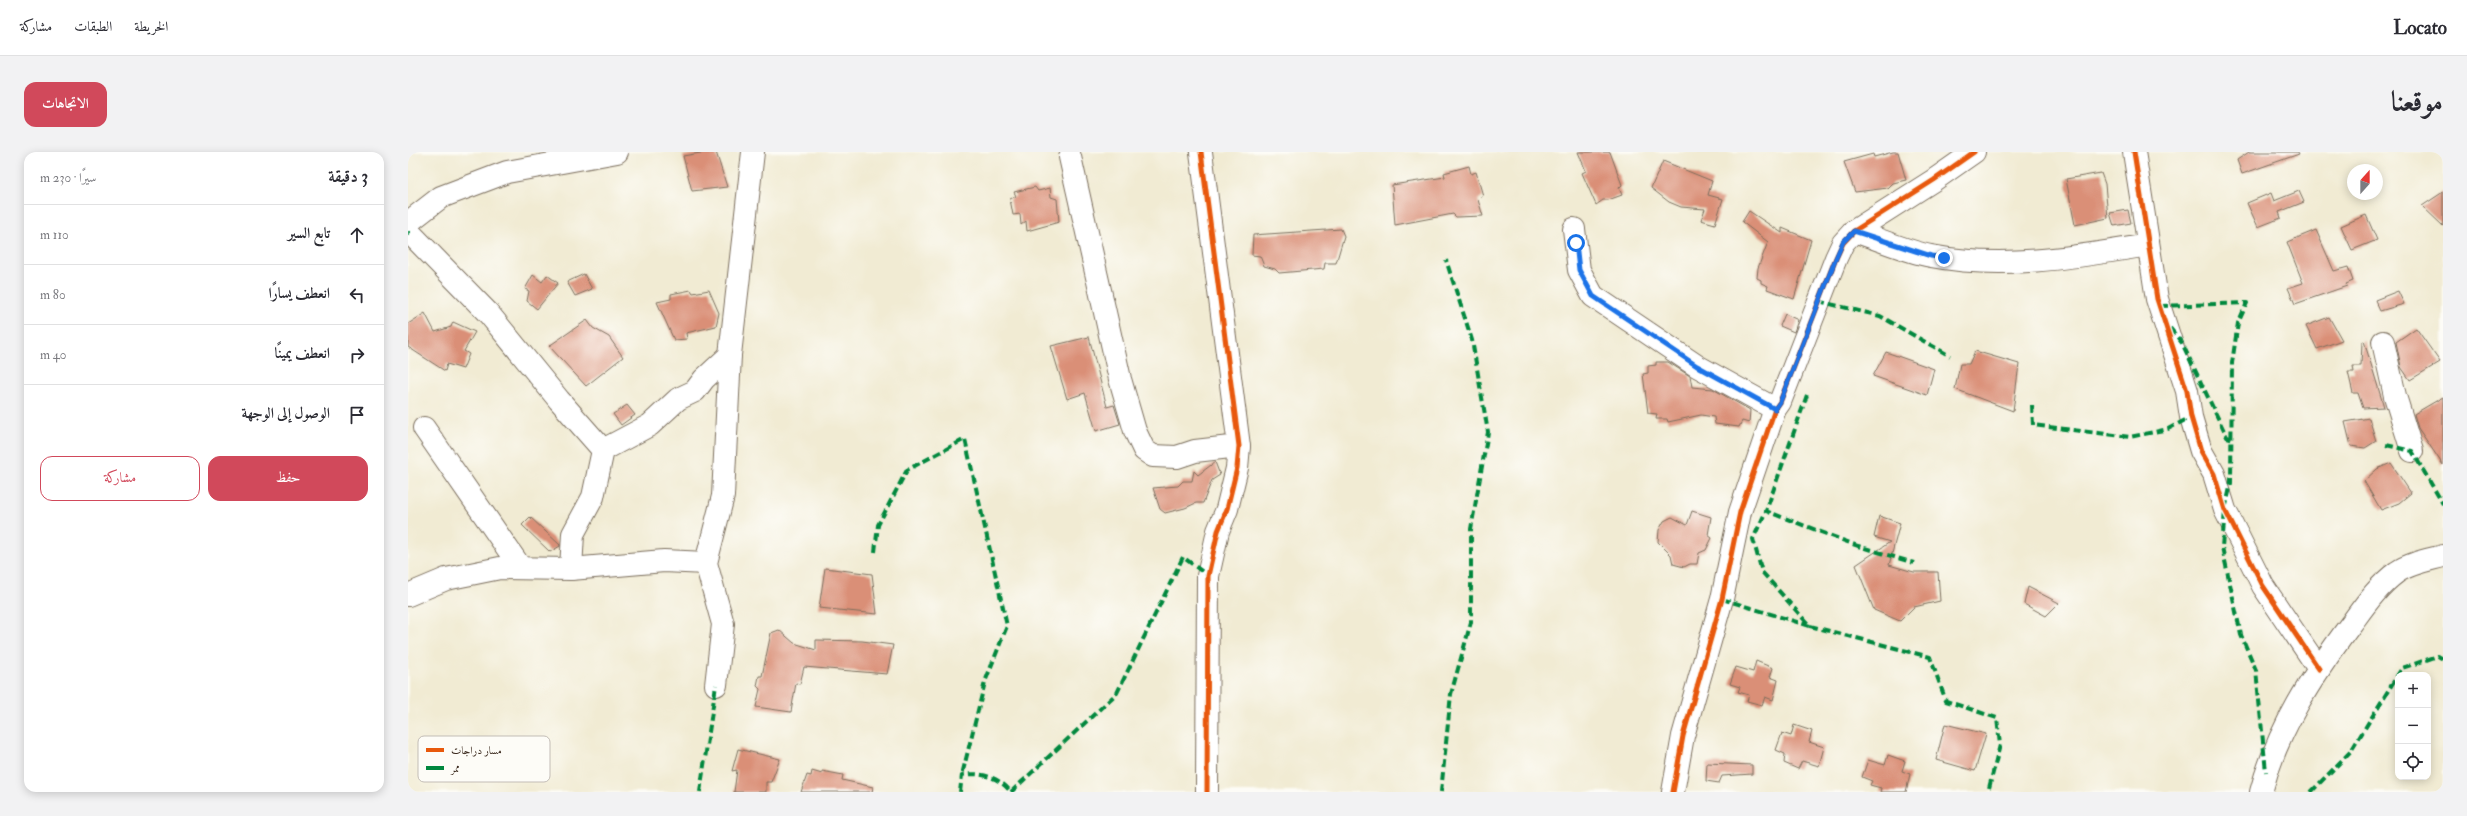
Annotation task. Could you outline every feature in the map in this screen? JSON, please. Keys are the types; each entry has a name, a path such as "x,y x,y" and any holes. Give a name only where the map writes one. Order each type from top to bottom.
{"street":[{"path":"603,450 559,400 489,314 410,233 408,227 410,222 440,198 507,172 616,152"},
{"path":"716,685 723,624 706,563 723,496 730,355 754,152"},
{"path":"1201,152 1239,446 1227,509 1218,531 1208,576 1207,792"},
{"path":"1673,792 1683,736 1722,599 1740,512 1775,409 1780,402 1843,242 1854,231 1934,180 1974,152"},
{"path":"2134,152 2157,298 2187,392 2191,417 2201,451 2214,474 2225,510 2263,586 2319,669"},
{"path":"1070,157 1120,379 1135,431 1144,450 1153,456 1177,457 1195,451 1239,446"},
{"path":"1574,229 1579,270 1593,296 1697,366 1775,409"},
{"path":"1854,231 1931,256 1984,263 2034,262 2148,245"},
{"path":"2383,342 2394,396 2412,451"},
{"path":"571,569 573,534 593,497 603,450 650,425 678,399 695,391 704,379 730,355"},
{"path":"424,428 521,568"},
{"path":"2261,792 2266,772 2297,703 2319,669 2376,591 2389,578 2399,571 2443,556"},
{"path":"408,595 446,580 500,568 571,569 664,561 706,563"}],"building":[{"path":"706,152 716,152 727,187 692,191 683,156"},
{"path":"1578,152 1610,152 1622,185 1619,188 1622,195 1608,200 1603,200 1596,205 1582,173 1586,171"},
{"path":"1898,152 1906,180 1893,183 1888,188 1855,192 1844,162 1873,154 1874,157"},
{"path":"2249,152 2298,152 2299,154 2242,174 2237,160"},
{"path":"1663,161 1712,181 1708,195 1723,199 1715,224 1701,220 1705,209 1681,207 1669,202 1651,188"},
{"path":"1469,166 1471,174 1476,172 1483,196 1478,200 1483,216 1456,217 1453,214 1395,225 1392,185 1445,177 1444,173"},
{"path":"2101,173 2105,184 2108,218 2075,225 2066,179"},
{"path":"1035,187 1038,191 1050,188 1051,197 1057,199 1059,222 1027,231 1026,221 1021,225 1020,214 1013,215 1010,199 1016,196 1014,192"},
{"path":"2299,191 2304,202 2279,212 2281,218 2258,227 2247,203 2271,193 2274,201"},
{"path":"2443,192 2443,226 2422,206"},
{"path":"2128,210 2131,223 2114,226 2110,213"},
{"path":"1749,211 1782,233 1782,228 1811,240 1794,299 1767,289 1768,286 1761,283 1761,280 1757,278 1758,268 1768,242 1742,222"},
{"path":"2366,215 2377,240 2352,250 2341,226"},
{"path":"1341,229 1344,236 1336,263 1325,263 1324,269 1279,273 1275,269 1264,266 1260,256 1252,255 1253,235"},
{"path":"2316,230 2334,271 2348,267 2353,281 2346,284 2347,286 2295,304 2288,288 2303,283 2287,242"},
{"path":"584,274 592,289 575,296 567,282"},
{"path":"533,275 542,282 547,275 558,283 537,309 527,301 529,291 525,289"},
{"path":"691,290 693,293 709,290 719,313 716,326 686,333 687,339 674,340 657,302 671,299 671,294"},
{"path":"2398,291 2404,304 2380,311 2375,300"},
{"path":"425,313 435,332 451,327 453,322 475,332 464,351 469,354 463,369 447,364 445,371 408,347 408,324"},
{"path":"1785,314 1798,320 1794,332 1780,326"},
{"path":"2329,317 2342,340 2317,349 2306,326"},
{"path":"587,320 593,328 609,337 623,357 586,386 549,346"},
{"path":"2416,328 2440,362 2410,380 2401,367 2396,342"},
{"path":"1089,337 1107,407 1114,405 1120,424 1096,431 1085,393 1067,399 1051,346"},
{"path":"2364,341 2384,407 2363,408 2358,393 2353,393 2348,372 2354,372 2353,366 2361,366 2362,342"},
{"path":"1975,351 2019,364 2013,411 1955,389 1960,364 1969,364"},
{"path":"1886,352 1934,369 1927,395 1873,376"},
{"path":"1656,362 1668,362 1690,376 1692,387 1713,389 1750,410 1749,423 1742,421 1739,427 1715,424 1714,417 1701,415 1668,422 1667,419 1656,419 1657,414 1648,413 1643,374 1648,373 1648,366 1656,365"},
{"path":"2443,397 2443,465 2418,428 2414,414"},
{"path":"627,405 635,415 621,425 613,414"},
{"path":"2369,418 2376,441 2365,448 2351,446 2345,422"},
{"path":"1215,462 1220,475 1212,480 1203,503 1196,503 1185,508 1165,513 1160,509 1153,488 1178,486 1183,481 1192,481 1194,471 1198,475"},
{"path":"2391,463 2411,493 2399,503 2381,510 2364,481 2377,469"},
{"path":"1692,511 1711,517 1708,535 1712,538 1706,550 1699,553 1697,564 1690,564 1684,567 1673,564 1671,555 1658,542 1659,530 1664,521 1672,517 1687,525"},
{"path":"1879,516 1900,523 1889,565 1914,572 1938,572 1940,601 1914,607 1900,621 1874,610 1856,565 1890,542 1874,537"},
{"path":"530,517 560,546 550,552 522,525"},
{"path":"825,568 872,574 877,614 819,608"},
{"path":"2028,587 2059,603 2046,616 2024,604"},
{"path":"779,630 794,643 816,650 816,640 862,641 893,645 887,674 804,667 800,684 796,683 791,712 756,707 760,689 757,686 759,676 762,676 771,633"},
{"path":"1756,661 1773,668 1770,677 1778,680 1773,700 1765,697 1762,705 1747,701 1749,695 1738,692 1740,687 1730,684 1736,667 1753,672"},
{"path":"1945,724 1986,734 1975,771 1936,760"},
{"path":"1794,725 1812,731 1809,742 1824,747 1819,766 1802,761 1798,769 1784,763 1785,754 1776,750 1782,733 1791,736"},
{"path":"738,749 780,759 771,782 766,782 766,792 734,792 737,770 732,771"},
{"path":"1888,755 1905,761 1902,771 1910,774 1906,792 1880,792 1881,788 1870,785 1872,781 1862,777 1868,760 1885,765"},
{"path":"1707,763 1752,765 1752,774 1722,776 1719,783 1706,781"},
{"path":"812,771 822,774 822,771 843,775 842,780 873,787 872,792 801,792 807,775 811,776"}],"marked path":[{"path":"1441,792 1451,694 1471,622 1471,529 1488,432 1472,340 1446,260"},
{"path":"1818,301 1880,316 1950,356"},
{"path":"2160,306 2247,303 2238,323 2232,363 2231,483 2225,510 2222,547 2241,635 2256,670 2266,772"},
{"path":"2170,328 2182,343 2227,437 2233,439"},
{"path":"1807,395 1766,511 1858,546 1914,563"},
{"path":"2032,405 2033,425 2130,437 2168,429 2191,417"},
{"path":"875,552 878,525 907,470 965,439 1007,626 985,682 962,775"},
{"path":"2386,445 2412,451 2443,504"},
{"path":"1722,599 1810,626 1762,572 1753,539 1766,511"},
{"path":"1011,792 1117,693 1183,557 1208,576"},
{"path":"1810,626 1930,657 1946,701 1997,718 2000,745 1988,792"},
{"path":"2311,792 2351,751 2402,668 2438,656 2443,659"},
{"path":"700,792 716,685"},
{"path":"960,792 962,775 969,774 983,775 995,779 1011,792"}],"cycle path":[{"path":"1201,152 1239,446 1237,468 1227,509 1218,531 1208,576 1207,792"},
{"path":"1673,792 1683,736 1722,599 1740,512 1775,409 1780,402 1843,243 1854,231 1934,180 1974,152"},
{"path":"2134,152 2157,299 2187,391 2191,417 2201,451 2214,474 2225,510 2263,586 2319,669"}],"route":[{"path":"1576,243 1579,270 1593,296 1697,366 1775,409 1780,402 1818,301 1843,242 1854,231 1931,256 1944,258"}]}
